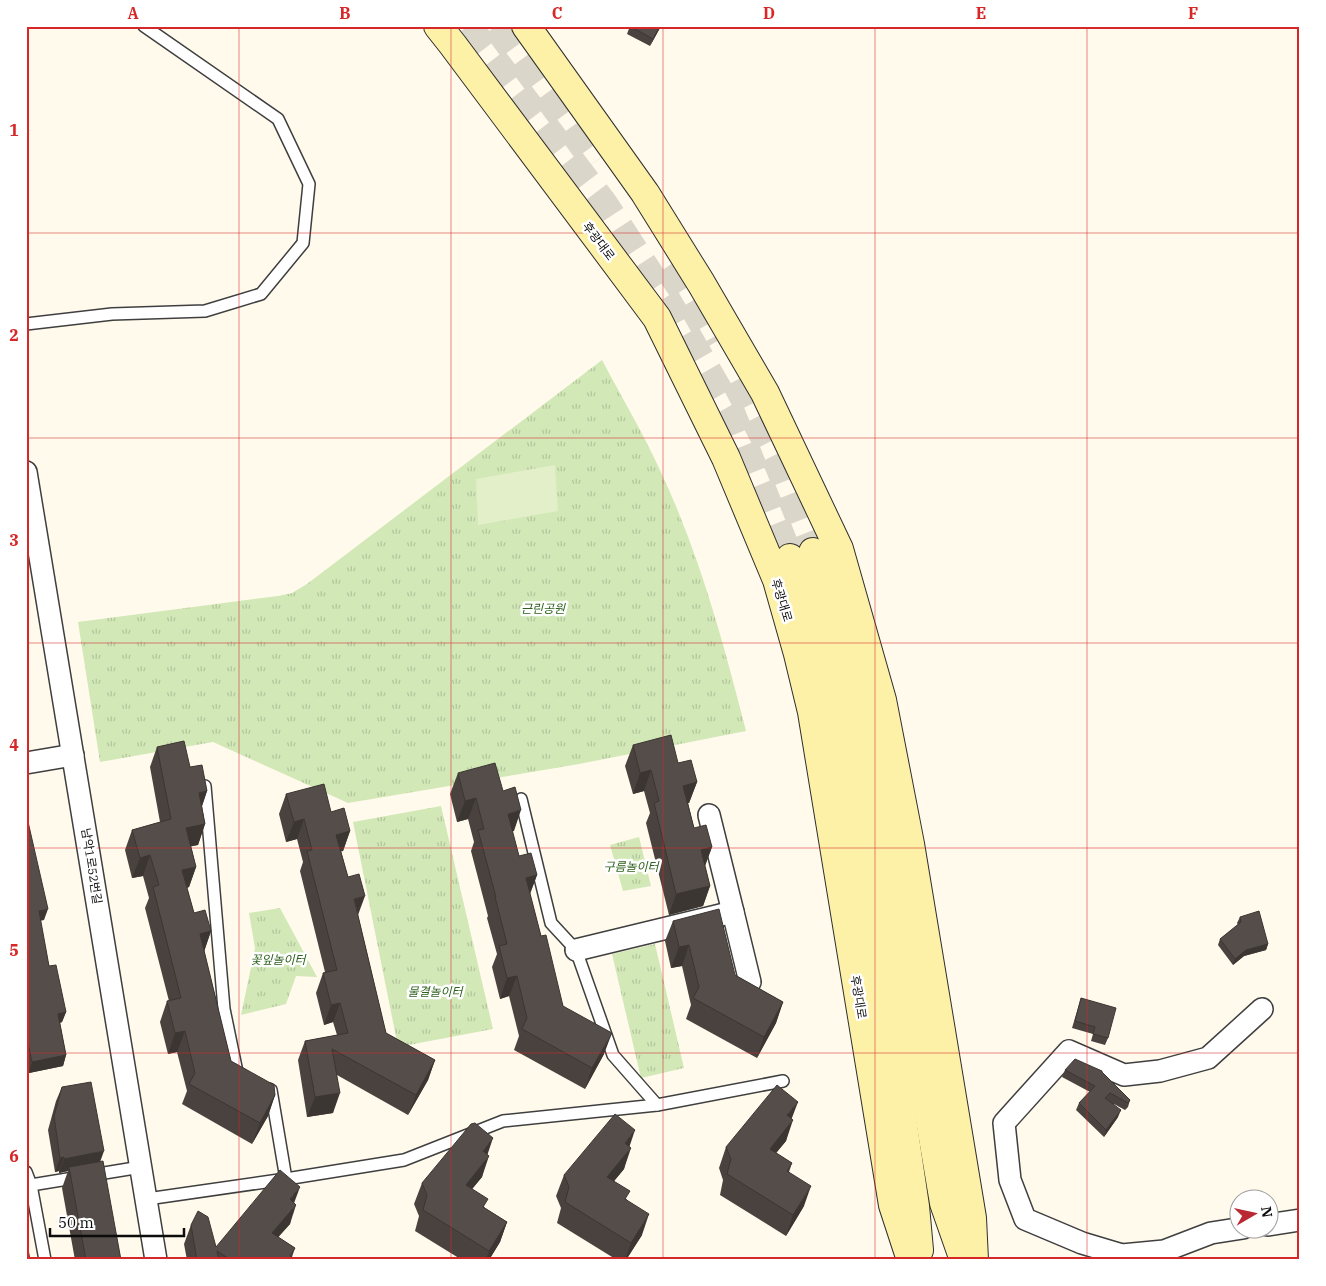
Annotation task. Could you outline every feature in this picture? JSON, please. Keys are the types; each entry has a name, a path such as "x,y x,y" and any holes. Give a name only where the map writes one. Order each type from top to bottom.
{"street":[{"name":"후광대로","path":"438,26 657,318 726,458 777,580 812,712 893,1205 911,1260"},
{"path":"526,26 645,193 701,283 765,393 839,549 882,700 908,835 972,1218 974,1260"},
{"name":"남악1로52번길","path":"26,472 156,1260"},
{"name":"후광대로","path":"920,1260 916,1206 865,869 838,719 802,555 859,716 886,859 944,1203 964,1260"},
{"path":"26,762 73,755"},
{"path":"709,815 750,982"},
{"path":"576,950 733,912"},
{"path":"1228,1230 1211,1233 1164,1251 1122,1255 1082,1243 1024,1219 1010,1180 1004,1123 1069,1051 1124,1075 1160,1071 1208,1058 1262,1008"},
{"path":"890,1260 893,1205"},
{"path":"1278,1223 1300,1220"}],"lane":[{"path":"26,324 112,314 205,311 261,294 303,243 310,184 278,118 144,26"},
{"path":"205,786 224,1009 237,1072 271,1090 286,1179"},
{"path":"521,799 551,923 576,950 613,1055 658,1105"},
{"path":"147,1199 404,1160 503,1121 658,1105 783,1081"},
{"path":"31,1185 142,1167"},
{"path":"26,1172 31,1185 45,1260"}],"green space":[{"name":"근린공원","path":"602,360 639,427 686,532 719,630 746,731 579,764 348,803 213,742 100,762 78,622 292,593 307,584"},
{"path":"555,465 558,511 478,525 476,479"},
{"name":"물결놀이터","path":"441,806 493,1029 398,1047 353,822"},
{"name":"구름놀이터","path":"639,837 651,886 623,891 610,845"},
{"name":"꽃잎놀이터","path":"280,908 317,977 296,976 286,1004 241,1015 255,948 249,913"},
{"path":"655,944 684,1068 641,1078 612,954"}],"building":[{"path":"630,26 660,26 653,39"},
{"path":"671,735 678,763 691,760 697,782 683,786 694,828 706,825 712,847 701,850 710,886 676,894 654,803 659,801 651,770 640,773 633,745"},
{"path":"184,741 190,767 202,765 207,791 199,793 205,824 186,828 196,867 182,870 194,913 205,910 211,931 200,934 231,1061 274,1085 275,1095 260,1123 189,1084 195,1073 185,1031 175,1033 167,1001 181,998 153,887 159,885 150,855 140,858 132,830 171,819 157,747"},
{"path":"495,763 503,791 515,787 521,810 508,814 519,856 531,853 537,875 526,878 541,936 546,935 563,1006 612,1033 592,1068 522,1029 527,1018 517,976 507,978 499,946 507,944 478,830 484,829 476,798 465,801 458,773"},
{"path":"324,784 331,812 344,808 350,831 336,835 348,877 359,874 365,896 354,899 386,1033 435,1060 416,1095 332,1049 340,1093 315,1097 305,1041 348,1033 340,1003 331,1005 323,973 337,970 307,851 312,850 304,819 294,822 286,794"},
{"path":"26,813 48,909 39,911 49,966 56,965 66,1012 58,1014 66,1055 32,1062 26,1034"},
{"path":"719,909 735,975 783,1002 764,1037 693,998 699,987 689,945 679,947 673,921"},
{"path":"1259,911 1268,944 1246,950 1235,959 1220,939 1241,922 1240,917"},
{"path":"1081,998 1116,1008 1108,1038 1093,1034 1095,1027 1075,1021"},
{"path":"1075,1059 1102,1071 1130,1100 1128,1103 1110,1093 1105,1098 1121,1110 1106,1130 1079,1103 1095,1086 1065,1070"},
{"path":"91,1082 104,1151 64,1159 64,1157 60,1158 54,1116 62,1087"},
{"path":"777,1085 798,1102 787,1115 793,1120 770,1149 792,1163 787,1171 811,1186 793,1215 727,1174 731,1159 726,1147"},
{"path":"615,1114 635,1130 625,1143 631,1148 607,1177 630,1191 625,1199 649,1214 631,1243 565,1202 569,1187 564,1175"},
{"path":"475,1123 493,1138 483,1151 489,1156 466,1185 488,1199 483,1207 507,1222 489,1251 423,1210 427,1195 422,1183 471,1124"},
{"path":"103,1161 121,1260 86,1260 69,1167"},
{"path":"280,1170 300,1187 290,1199 296,1205 272,1233 295,1248 290,1256 297,1260 231,1260 217,1251 219,1260 197,1260 191,1225 198,1211 208,1217 216,1247"},
{"path":"26,1238 30,1260 26,1260"}],"tunnel":[{"path":"468,26 604,204 668,302 730,410 790,558"},
{"path":"496,26 595,162"},
{"path":"667,267 688,298 714,343"},
{"path":"735,381 779,466 813,552"}]}
